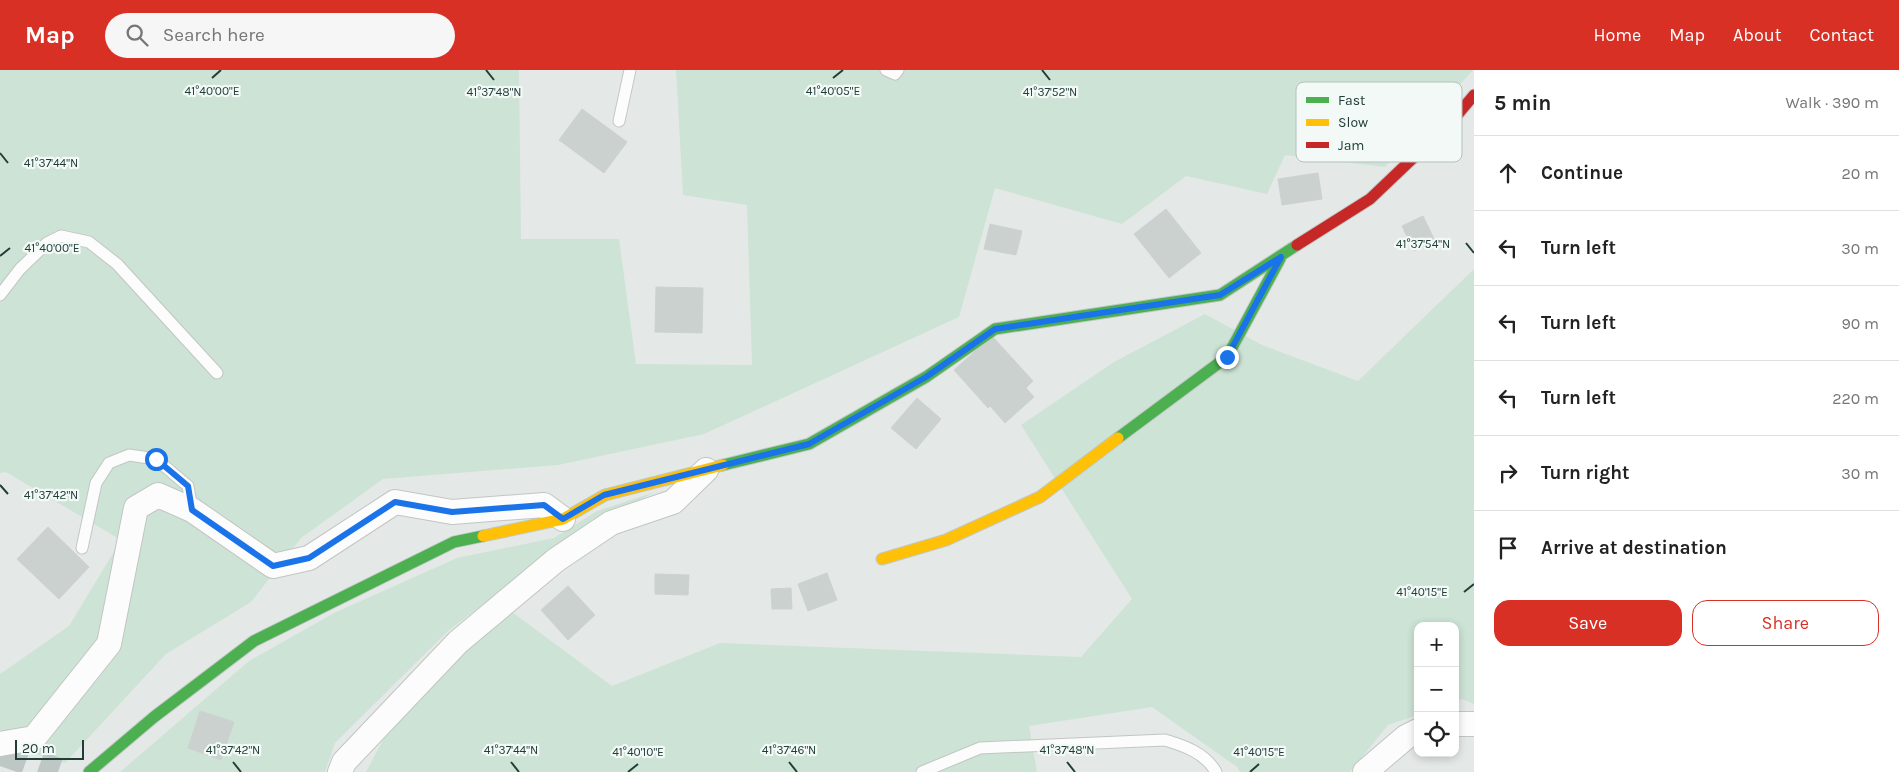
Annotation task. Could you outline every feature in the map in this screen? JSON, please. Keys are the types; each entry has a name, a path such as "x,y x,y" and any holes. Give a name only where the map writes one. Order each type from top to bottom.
{"street":[{"path":"1462,109 1474,95"},
{"path":"89,772 154,716 254,641 454,542 563,519 604,495 809,444 926,377 995,329 1220,295 1370,199 1409,162"},
{"path":"882,559 946,540 1040,497 1227,357 1281,257"},
{"path":"340,772 344,762 458,642 556,560 611,523 673,502 706,470"},
{"path":"0,744 34,738 109,644 136,508 158,495 192,510 273,566 309,558 395,502 452,512 544,505 563,519"},
{"path":"1459,724 1474,724"},
{"path":"1364,772 1406,736 1414,733"}],"lane":[{"path":"619,121 630,70"},
{"path":"886,70 895,74 898,70"},
{"path":"0,295 20,269 48,243 61,236 89,242 117,264 217,373"},
{"path":"82,548 96,483 108,463 129,455 156,459 188,486 192,510"},
{"path":"922,772 980,748 1165,740 1190,747 1212,766 1216,772"}],"green space":[{"path":"0,70 519,70 521,239 619,239 636,364 752,365 747,205 683,195 676,70 1473,70 1462,82 1296,82 1296,156 1285,155 1267,194 1186,176 1122,224 995,188 959,317 704,434 558,465 383,479 301,538 251,602 166,654 65,763 0,743 0,674 69,626 121,540 6,472 0,473"},
{"path":"1343,162 1390,162 1385,167"},
{"path":"1474,269 1474,704 1462,699 1459,700 1459,622 1414,622 1414,716 1388,725 1350,772 1240,772 1237,767 1152,707 1029,726 1037,772 366,772 384,738 464,652 512,612 612,686 720,643 1081,657 1132,599 1021,425 1114,362 1205,314 1262,345 1358,381"},
{"path":"655,492 603,519 551,552 448,631 335,743 325,772 120,772 249,661 334,613 457,558 554,538 597,511"}],"building":[{"path":"582,109 627,142 604,173 559,140"},
{"path":"1318,173 1322,199 1282,205 1278,179"},
{"path":"1166,209 1201,253 1169,278 1134,234"},
{"path":"1423,216 1435,241 1414,251 1402,226"},
{"path":"990,224 1022,231 1016,255 984,249"},
{"path":"656,287 703,288 702,333 655,332"},
{"path":"992,336 1033,381 1026,388 1034,397 1005,423 990,406 988,408 954,370"},
{"path":"917,398 941,419 916,449 891,428"},
{"path":"48,527 89,567 59,599 17,559"},
{"path":"827,573 837,600 808,611 798,584"},
{"path":"655,574 689,575 688,595 655,594"},
{"path":"568,586 595,615 568,640 541,610"},
{"path":"791,588 792,609 772,609 771,589"},
{"path":"200,711 234,722 221,760 188,748"}],"tunnel":[{"path":"0,751 58,772"}],"traffic: fast":[{"path":"723,465 809,444 926,377 995,329 1220,295 1297,245"},
{"path":"1118,438 1227,357 1280,259"},
{"path":"89,772 154,717 254,641 454,542 483,536"}],"traffic: slow":[{"path":"882,559 946,540 1040,497 1118,438"},
{"path":"483,536 563,519 605,495 723,465"}],"traffic: jam":[{"path":"1462,109 1474,95"},
{"path":"1297,245 1370,199 1409,162"}],"route":[{"path":"156,459 188,486 192,510 273,566 309,558 395,502 452,512 544,505 563,519 604,495 809,444 926,377 995,329 1220,295 1281,257 1227,357"}]}
